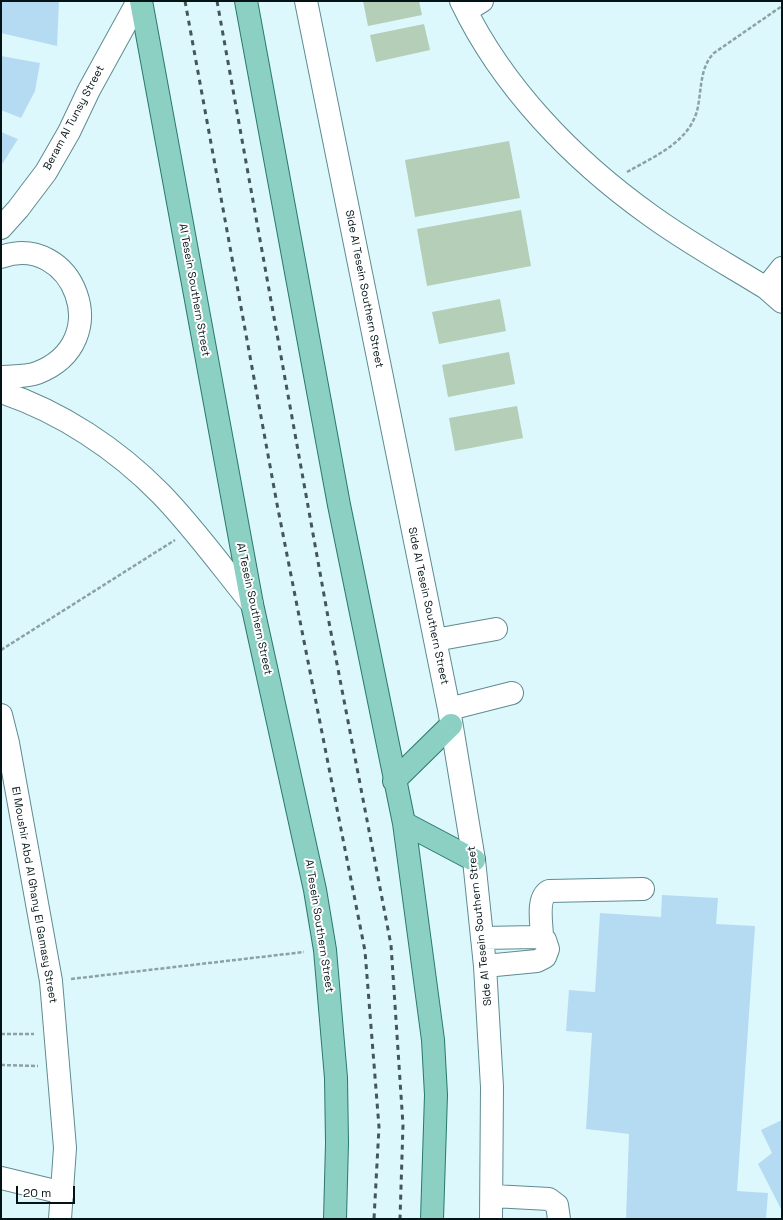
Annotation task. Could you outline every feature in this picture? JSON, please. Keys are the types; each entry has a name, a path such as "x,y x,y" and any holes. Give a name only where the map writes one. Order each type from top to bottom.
{"main road":[{"name":"Al Tesein Southern Street","path":"141,1 252,604 316,890 325,950 336,1078 337,1143 334,1219"},
{"path":"246,1 338,498 394,781 404,824 432,1040 436,1095 432,1219"},
{"path":"394,781 450,717"},
{"path":"404,824 474,860"}],"street":[{"name":"Beram Al Tunsy Street","path":"1,228 18,209 46,172 69,132 89,90 138,1"},
{"name":"Side Al Tesein Southern Street","path":"306,1 450,717 474,860 485,966 492,1087 493,1196 491,1219"},
{"path":"470,4 489,50 524,98 564,143 608,183 651,216 766,288 782,302"},
{"path":"1,257 8,254 32,254 53,263 70,279 79,300 80,323 73,345 57,363 36,374 1,377"},
{"path":"766,288 782,268"},
{"path":"1,392 47,410 87,434 126,462 161,493 192,528 252,604"},
{"path":"434,640 496,629"},
{"path":"450,717 512,693"},
{"name":"El Moushir Abd Al Ghany El Gamasy Street","path":"1,715 8,743 50,981 65,1148 60,1219"},
{"path":"485,966 542,959 548,949 547,944 542,938 542,901 545,893 549,891 643,889"},
{"path":"482,938 542,938"},
{"path":"1,1178 63,1193"},
{"path":"493,1196 549,1199 557,1206 559,1219"}],"path":[{"path":"608,183 677,141 692,122 697,111 704,67 708,59 782,6"},
{"path":"1,650 192,528"},
{"path":"50,981 325,950"},
{"path":"1,1034 55,1035"},
{"path":"1,1065 58,1066"}],"green space":[{"path":"363,1 419,1 422,15 368,26"},
{"path":"424,24 430,50 376,62 370,35"},
{"path":"509,141 520,198 415,217 405,160"},
{"path":"521,210 531,266 427,286 417,229"},
{"path":"500,299 506,331 439,344 432,312"},
{"path":"509,352 515,384 448,397 442,365"},
{"path":"517,406 523,438 455,451 449,418"}],"building":[{"path":"1,1 59,1 57,46 1,33"},
{"path":"1,56 40,63 35,91 21,118 1,110"},
{"path":"1,132 18,139 1,166"},
{"path":"662,895 718,898 716,924 755,926 737,1191 768,1193 766,1219 626,1219 629,1134 586,1129 592,1033 566,1031 569,990 595,992 600,913 661,917"},
{"path":"782,1120 782,1211 758,1164 772,1153 761,1130"}],"railway":[{"path":"185,1 277,504 365,951 379,1127 374,1219"},
{"path":"217,1 328,617 391,945 403,1125 400,1219"}]}
